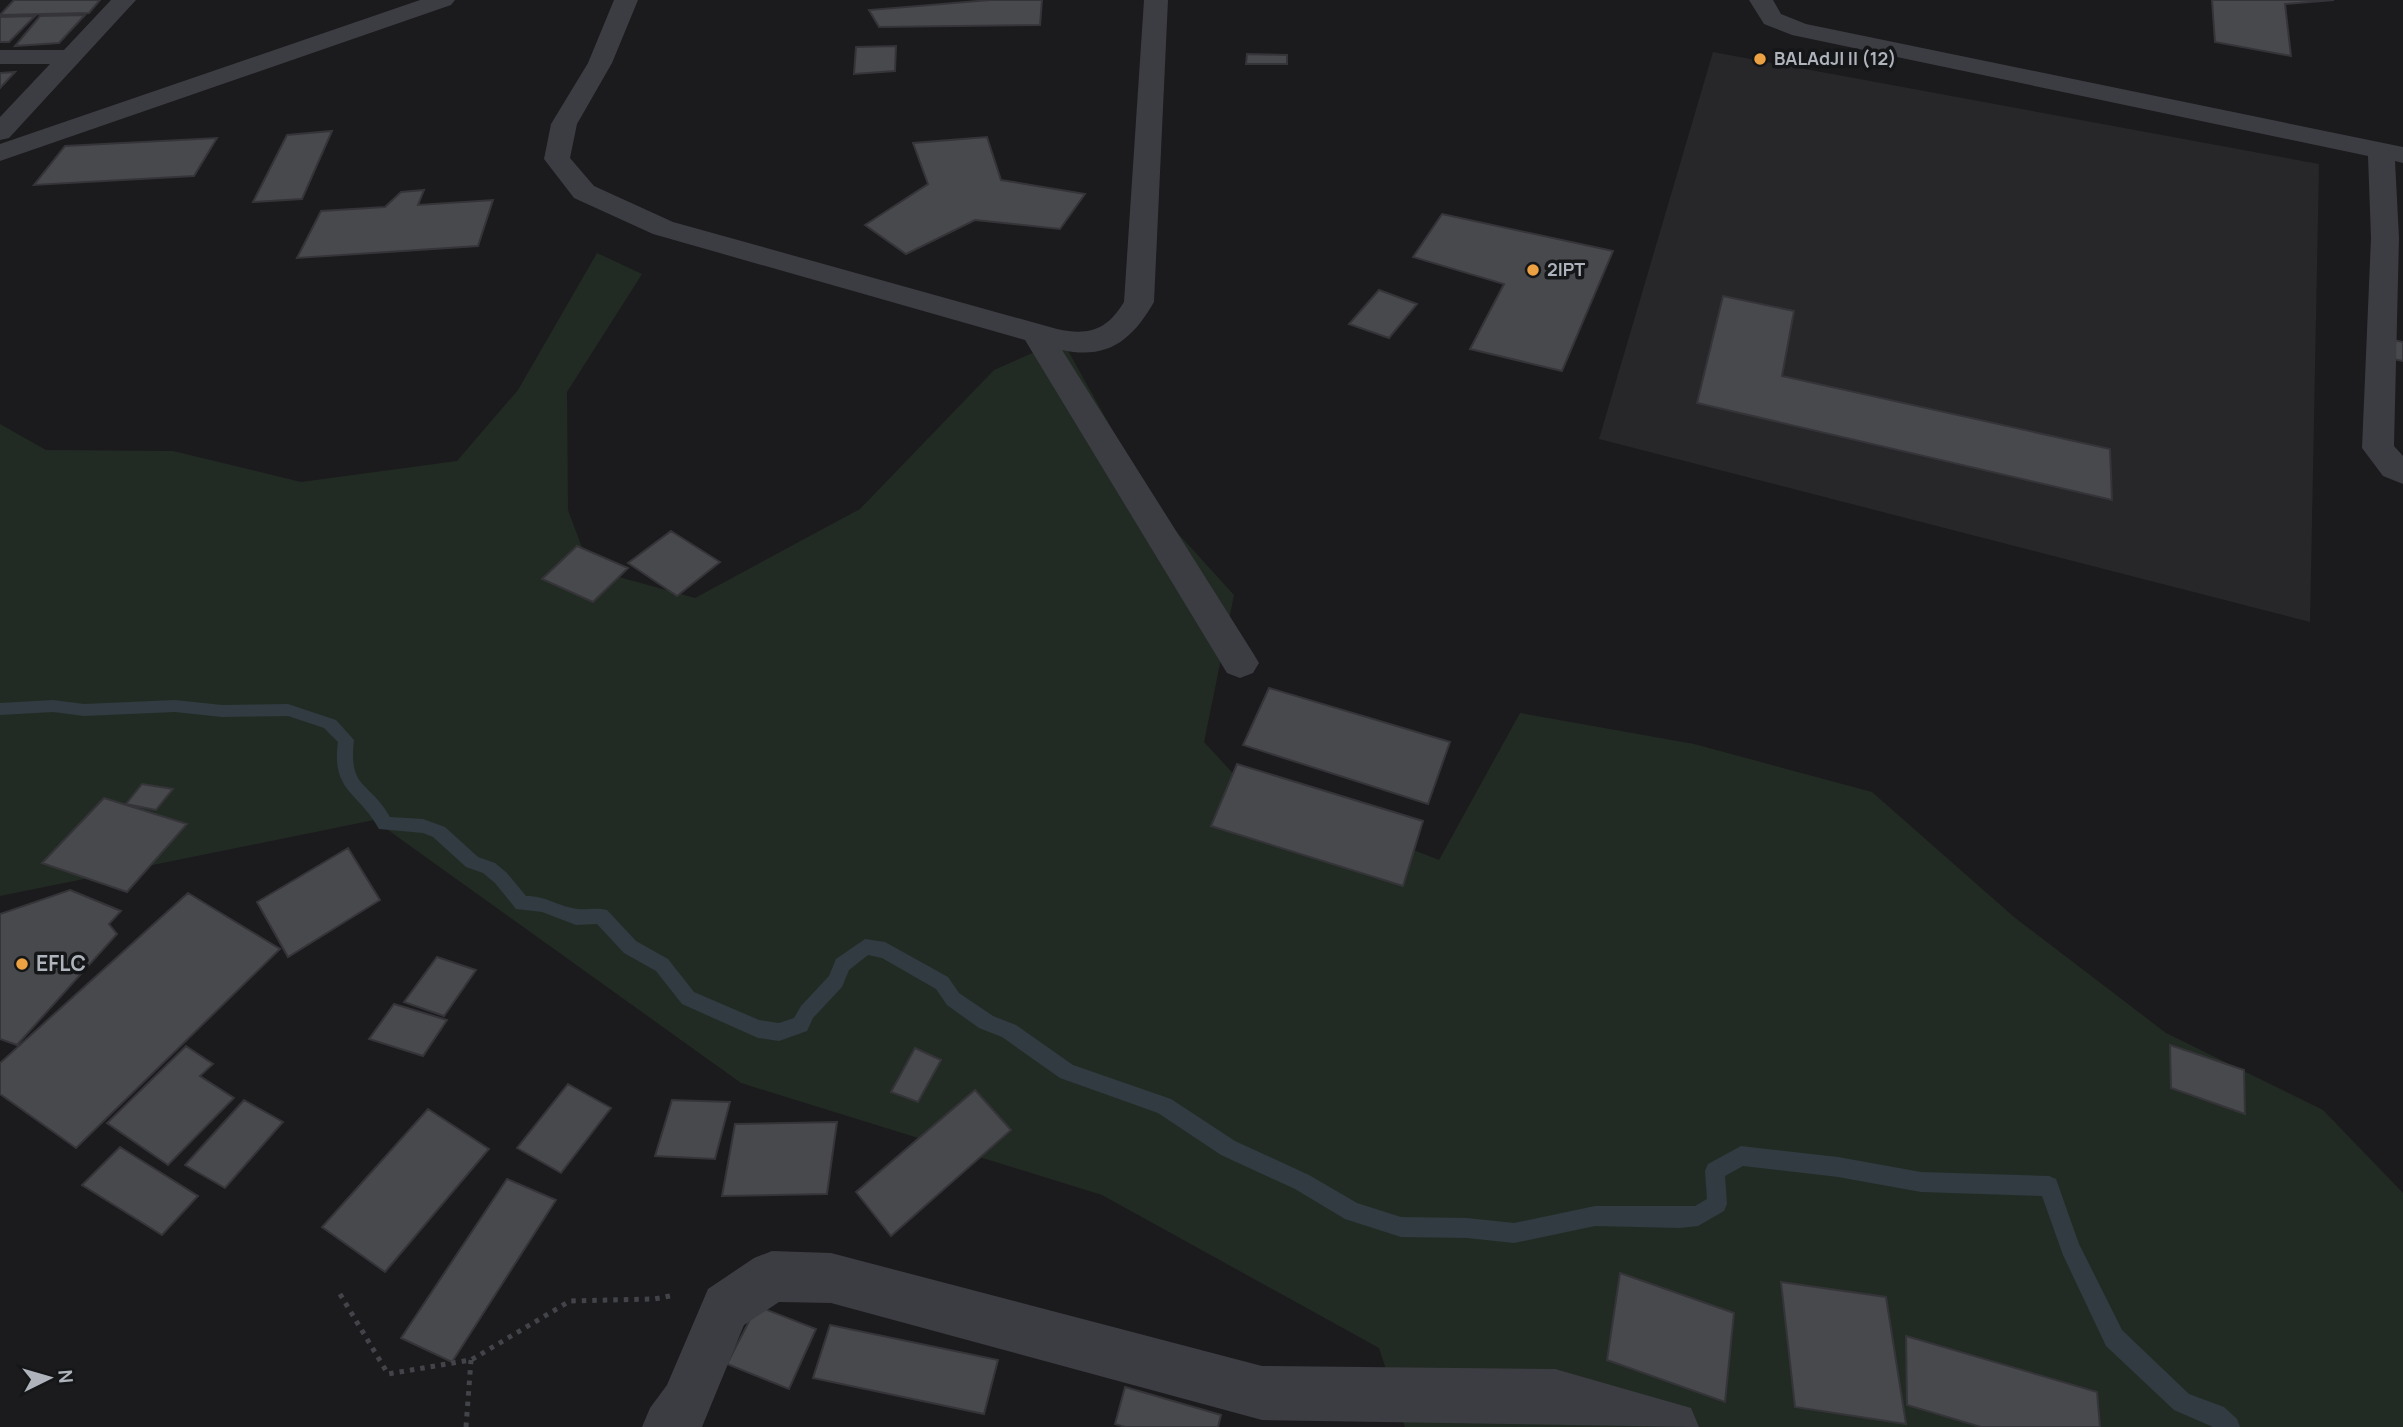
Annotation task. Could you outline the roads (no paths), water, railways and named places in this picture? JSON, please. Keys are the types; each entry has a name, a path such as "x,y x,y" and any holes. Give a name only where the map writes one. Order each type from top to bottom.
{"street":[{"path":"0,132 124,0"},
{"path":"0,153 443,0"},
{"path":"626,0 600,63 564,124 557,159 584,192 663,228 1068,343 1101,341 1127,326 1139,302 1156,0"},
{"path":"1761,0 1772,19 1800,30 2392,153 2385,238 2391,370 2378,448 2395,468 2403,472"},
{"path":"0,57 68,57"},
{"path":"1036,333 1240,663"},
{"path":"669,1427 686,1404 726,1307 772,1276 831,1278 1262,1393 1555,1395 1672,1427"}],"waterway":[{"path":"0,709 53,706 84,710 175,706 222,711 288,710 330,724 346,740 344,758 349,780 370,801 385,824 423,826 439,832 472,862 489,868 501,878 522,904 542,904 576,917 601,916 630,947 662,965 688,998 758,1029 779,1032 800,1025 807,1012 836,981 842,965 865,947 885,950 942,983 953,999 986,1022 1009,1031 1067,1072 1164,1106 1228,1148 1302,1182 1352,1212 1401,1227 1467,1228 1514,1233 1595,1216 1698,1216 1717,1204 1715,1171 1741,1156 1838,1167 1921,1182 2049,1186 2070,1248 2114,1338 2182,1402 2216,1415 2229,1427"}],"place":[{"name":"BALAdJI II (12)","path":"1760,59"},
{"name":"2IPT","path":"1533,270"},
{"name":"EFLC","path":"22,964"}]}
